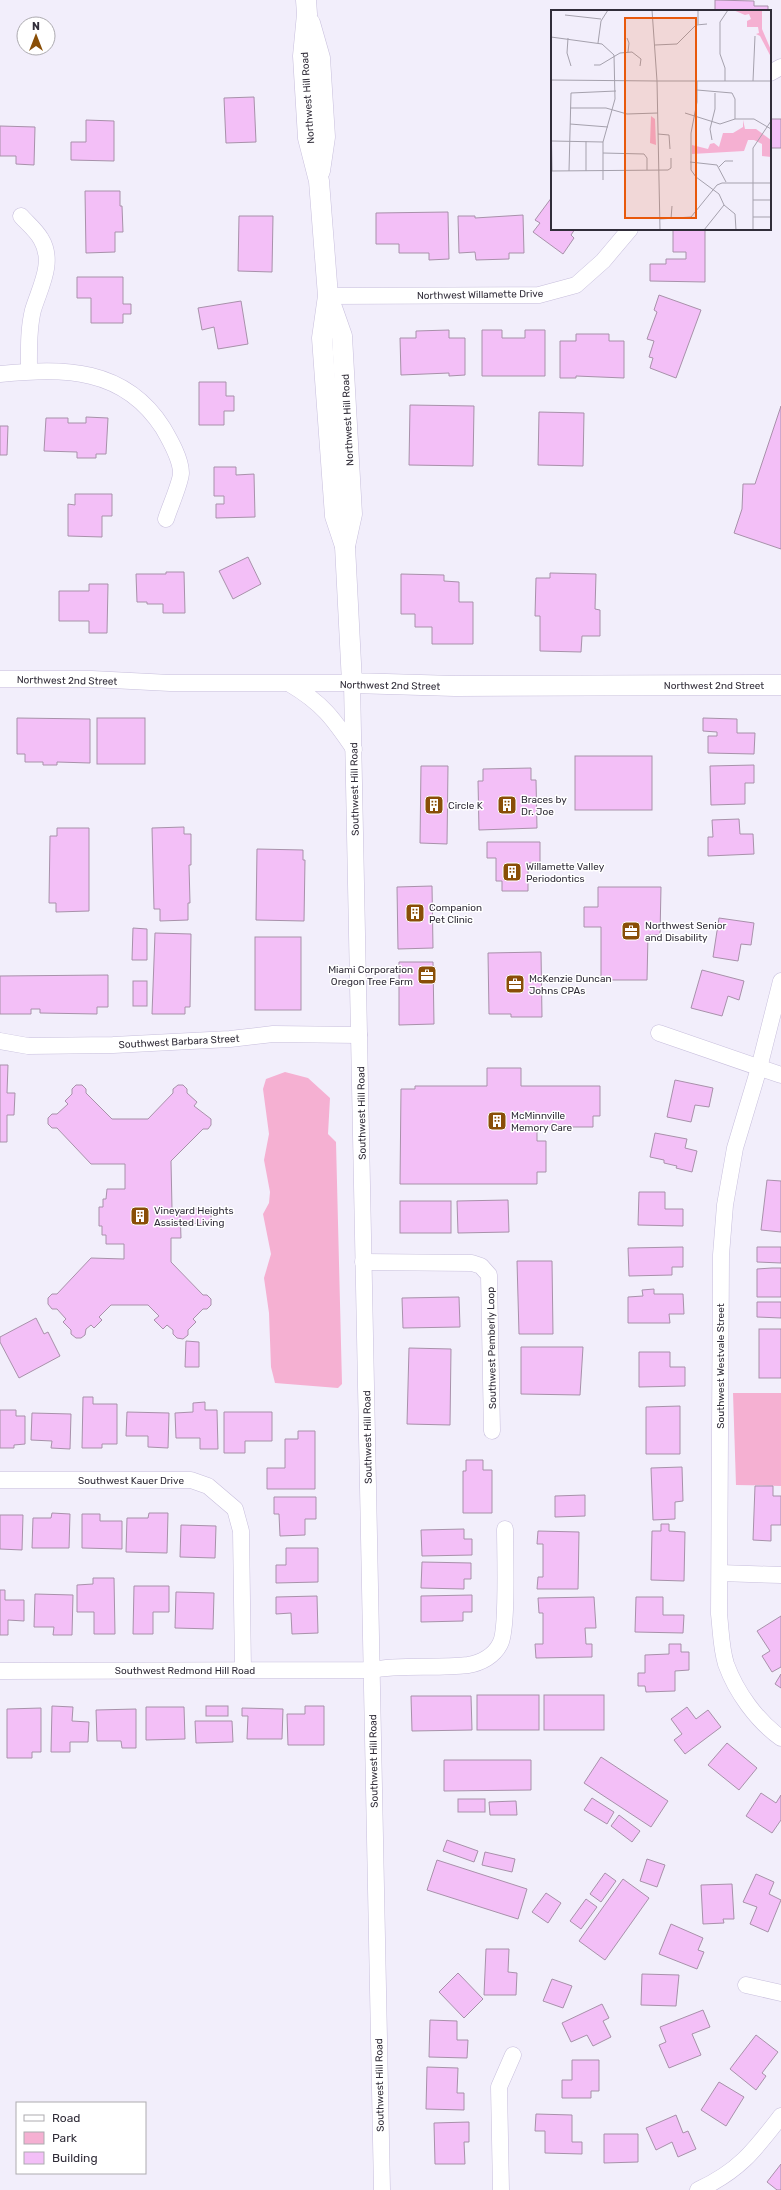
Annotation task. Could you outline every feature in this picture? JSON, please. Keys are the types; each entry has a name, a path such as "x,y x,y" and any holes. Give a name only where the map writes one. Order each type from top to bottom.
{"main road":[{"name":"Northwest Hill Road","path":"307,7 320,58 325,137 319,181 328,296 342,336 352,514 345,546 352,683"},
{"name":"Northwest 2nd Street","path":"352,683 456,686 781,685"}],"street":[{"path":"771,72 781,67"},
{"path":"21,216 41,238 45,248 47,264 43,284 33,311 29,337 29,371"},
{"name":"Northwest Willamette Drive","path":"328,296 540,295 576,285 603,262 629,230"},
{"path":"0,374 29,371 73,372 104,378 135,397 157,420 173,444 181,473 166,520"},
{"name":"Northwest 2nd Street","path":"0,679 92,679 150,683 352,683"},
{"path":"289,683 312,697 326,711 354,748"},
{"name":"Southwest Hill Road","path":"352,683 382,2190"},
{"name":"Southwest Westvale Street","path":"781,981 759,1068 735,1148 725,1205 721,1256 719,1614 726,1663 736,1684 752,1710 781,1738"},
{"path":"660,1033 781,1075"},
{"name":"Southwest Barbara Street","path":"0,1041 28,1046 113,1045 230,1039 273,1034 359,1035"},
{"name":"Southwest Pemberly Loop","path":"363,1262 472,1263 482,1266 489,1274 492,1431"},
{"name":"Southwest Kauer Drive","path":"0,1480 191,1480 208,1486 235,1509 241,1531 243,1670"},
{"path":"371,1670 392,1666 469,1665 488,1659 501,1644 504,1626 505,1529"},
{"path":"720,1573 781,1575"},
{"name":"Southwest Redmond Hill Road","path":"0,1671 371,1670"},
{"path":"746,1985 781,1993"},
{"path":"501,2190 499,2087 513,2055"},
{"path":"698,2190 720,2180 750,2156 781,2116"}],"green space":[{"path":"285,1072 308,1078 330,1098 328,1134 336,1142 342,1384 338,1388 275,1383 271,1367 269,1313 264,1278 271,1254 263,1214 269,1203 270,1192 264,1160 269,1134 263,1089 266,1079"},
{"path":"733,1393 781,1393 781,1486 736,1485"}],"building":[{"path":"715,0 754,1 754,6 768,6 768,10 715,10"},
{"path":"254,97 256,142 226,143 224,98"},
{"path":"771,119 781,119 781,148 771,148"},
{"path":"86,120 114,121 114,161 71,160 71,142 86,142"},
{"path":"0,126 35,127 34,165 16,164 16,156 0,156"},
{"path":"85,191 120,191 123,232 115,232 115,252 86,253"},
{"path":"551,198 551,230 574,230 571,235 574,238 563,254 533,232 540,223 535,220"},
{"path":"448,212 449,259 429,260 429,253 399,253 399,244 376,244 376,213"},
{"path":"523,215 524,253 509,253 509,259 476,260 475,252 459,253 458,216 475,216 475,218"},
{"path":"239,216 273,216 272,272 238,271"},
{"path":"673,230 705,230 705,282 650,281 650,264 666,264 666,259 686,259 686,252 673,252"},
{"path":"77,277 123,277 123,304 131,304 131,314 123,314 123,323 91,323 91,298 77,298"},
{"path":"659,295 701,310 676,378 650,368 653,358 649,357 654,341 647,339 657,312 654,310"},
{"path":"241,301 248,344 218,349 214,327 202,330 198,308"},
{"path":"449,330 449,338 465,338 465,375 449,376 449,373 401,375 400,338 416,338 416,331"},
{"path":"482,330 502,330 502,338 525,338 525,330 545,330 545,376 482,376"},
{"path":"576,334 609,334 609,341 624,341 624,378 576,376 576,378 560,378 560,341 576,341"},
{"path":"199,382 226,382 226,396 234,396 234,411 224,411 224,425 199,425"},
{"path":"410,405 474,406 473,466 409,465"},
{"path":"781,406 781,549 734,533 742,509 743,484 755,484"},
{"path":"539,412 584,413 583,466 538,465"},
{"path":"86,417 108,418 106,454 96,454 96,458 77,458 77,452 44,451 46,418 68,418 68,423 86,423"},
{"path":"0,426 8,426 7,455 0,455"},
{"path":"214,467 236,467 236,475 254,474 255,517 216,518 216,504 224,504 224,496 214,496"},
{"path":"75,494 112,494 112,516 102,516 102,537 68,536 68,504 75,505"},
{"path":"248,557 261,584 233,599 219,571"},
{"path":"166,572 184,572 185,613 163,613 163,604 147,604 147,602 137,602 136,574 166,574"},
{"path":"550,573 596,574 595,609 600,610 600,636 582,636 581,652 540,651 540,616 535,616 536,578 550,578"},
{"path":"401,574 444,575 444,581 459,582 459,602 473,602 473,644 432,644 432,627 415,627 415,614 401,614"},
{"path":"89,584 108,584 107,633 89,633 89,621 59,621 59,591 89,591"},
{"path":"17,718 90,719 90,763 57,762 57,765 43,765 43,762 25,762 25,754 17,754"},
{"path":"97,718 145,718 145,764 97,764"},
{"path":"703,718 737,719 737,733 755,733 754,754 708,753 708,736 717,736 717,732 703,731"},
{"path":"575,756 652,756 652,810 575,810"},
{"path":"754,765 754,783 745,783 745,804 711,805 710,766"},
{"name":"Circle K","path":"421,766 448,766 447,844 420,843"},
{"name":"Braces by Dr. Joe","path":"531,768 531,780 536,780 537,828 479,830 478,781 483,781 483,769"},
{"path":"739,819 740,834 753,834 754,854 708,856 708,837 713,837 712,820"},
{"path":"184,827 184,834 191,834 191,865 189,865 190,903 188,903 188,920 160,921 160,909 154,909 152,828"},
{"path":"57,828 89,828 89,911 56,912 56,903 49,903 50,836 57,836"},
{"name":"Willamette Valley Periodontics","path":"487,842 540,842 540,863 528,863 528,891 502,891 502,881 496,881 496,858 487,858"},
{"path":"257,849 303,850 303,860 305,860 304,921 256,920"},
{"name":"Companion Pet Clinic","path":"432,886 433,948 398,949 397,887"},
{"name":"Northwest Senior and Disability","path":"598,887 661,887 660,935 648,935 647,980 601,980 601,927 584,927 584,907 598,907"},
{"path":"719,918 754,923 751,945 741,944 738,961 713,957"},
{"path":"133,928 147,929 147,960 132,960"},
{"path":"155,933 191,934 190,1007 185,1007 185,1014 152,1014"},
{"path":"255,937 301,937 301,1010 255,1010"},
{"name":"McKenzie Duncan Johns CPAs","path":"541,952 542,1017 511,1017 511,1014 489,1014 488,953"},
{"path":"399,962 433,962 434,1024 399,1025"},
{"path":"702,970 744,981 739,1000 728,996 722,1016 691,1008"},
{"path":"108,975 108,1007 97,1007 97,1014 40,1013 40,1009 31,1009 31,1014 0,1014 0,976"},
{"path":"133,981 147,981 147,1006 133,1006"},
{"path":"0,1065 8,1065 7,1093 15,1093 14,1115 7,1115 7,1142 0,1142"},
{"name":"McMinnville Memory Care","path":"487,1068 521,1068 521,1086 600,1086 600,1116 593,1116 593,1127 537,1127 537,1141 546,1141 546,1172 537,1172 537,1184 400,1184 401,1089 415,1089 415,1086 487,1086"},
{"path":"675,1080 713,1088 709,1107 695,1105 691,1122 667,1117"},
{"name":"Vineyard Heights Assisted Living","path":"76,1085 82,1085 86,1089 86,1093 112,1119 148,1119 173,1093 173,1089 178,1085 183,1085 187,1089 187,1093 197,1102 194,1106 211,1119 211,1125 208,1129 203,1129 171,1161 172,1209 180,1209 181,1238 171,1238 171,1262 203,1295 207,1295 211,1299 211,1305 207,1309 203,1309 193,1319 196,1322 188,1330 188,1335 183,1339 177,1338 173,1334 173,1330 167,1325 163,1329 154,1320 159,1316 148,1305 111,1305 99,1317 102,1320 94,1328 91,1325 86,1329 85,1335 81,1338 76,1338 71,1334 71,1330 63,1322 66,1319 57,1309 52,1309 48,1304 48,1298 52,1294 57,1294 91,1258 124,1259 124,1244 106,1244 106,1235 102,1235 102,1226 99,1226 99,1207 103,1207 103,1199 106,1199 107,1189 125,1189 125,1164 91,1164 57,1128 52,1128 48,1124 48,1118 52,1114 57,1114 68,1104 65,1101 72,1094 72,1089"},
{"path":"655,1133 687,1139 685,1148 697,1151 692,1172 664,1163 664,1160 650,1157"},
{"path":"767,1180 781,1181 781,1232 761,1230"},
{"path":"639,1192 665,1192 665,1209 683,1209 683,1226 638,1225"},
{"path":"508,1200 509,1232 458,1233 457,1201"},
{"path":"400,1201 451,1201 451,1233 400,1233"},
{"path":"180,1209 211,1209 211,1223 180,1224"},
{"path":"683,1247 683,1267 672,1267 672,1275 629,1276 628,1248"},
{"path":"757,1247 781,1247 781,1263 757,1262"},
{"path":"517,1261 552,1261 553,1334 519,1334"},
{"path":"781,1268 781,1297 757,1297 757,1269"},
{"path":"654,1289 654,1294 683,1294 684,1314 669,1314 670,1323 628,1323 628,1297 643,1296 642,1290"},
{"path":"459,1297 460,1327 403,1328 402,1298"},
{"path":"757,1302 781,1302 781,1318 757,1317"},
{"path":"36,1318 44,1334 48,1332 60,1356 19,1378 0,1342 0,1337"},
{"path":"759,1329 781,1329 781,1378 759,1378"},
{"path":"186,1341 199,1342 199,1367 185,1367"},
{"path":"521,1347 583,1347 580,1395 521,1394"},
{"path":"409,1348 451,1349 450,1425 407,1424"},
{"path":"639,1352 670,1352 670,1367 685,1367 685,1386 639,1387"},
{"path":"83,1397 93,1397 93,1404 117,1404 117,1444 102,1444 102,1448 82,1448"},
{"path":"205,1402 205,1410 217,1410 218,1449 200,1449 200,1438 176,1438 175,1413 193,1412 193,1403"},
{"path":"680,1406 680,1454 646,1454 646,1407"},
{"path":"0,1410 16,1410 16,1416 25,1416 25,1444 14,1445 14,1448 0,1448"},
{"path":"127,1412 169,1413 168,1448 148,1447 148,1436 126,1436"},
{"path":"224,1412 272,1412 272,1441 245,1441 245,1453 224,1453"},
{"path":"32,1413 71,1414 70,1449 51,1448 52,1441 31,1440"},
{"path":"298,1431 315,1431 315,1489 267,1489 267,1468 285,1468 285,1439 298,1439"},
{"path":"466,1460 483,1460 483,1470 492,1470 492,1513 463,1513 463,1471 466,1471"},
{"path":"682,1467 683,1501 675,1502 675,1519 653,1520 651,1468"},
{"path":"755,1486 773,1486 773,1496 781,1496 781,1525 771,1525 771,1541 753,1540"},
{"path":"585,1495 585,1516 555,1517 555,1496"},
{"path":"274,1497 316,1497 316,1519 305,1519 305,1535 280,1536 279,1514 274,1514"},
{"path":"52,1513 70,1514 69,1548 32,1548 33,1518 51,1518"},
{"path":"149,1513 168,1513 167,1553 126,1552 127,1518 148,1518"},
{"path":"82,1514 100,1514 100,1521 122,1521 122,1549 82,1548"},
{"path":"0,1515 23,1515 22,1550 0,1549"},
{"path":"661,1524 669,1524 669,1531 685,1532 684,1581 651,1580 652,1531 661,1531"},
{"path":"181,1525 216,1526 215,1558 180,1557"},
{"path":"464,1529 464,1539 472,1539 472,1555 422,1556 421,1530"},
{"path":"538,1531 579,1532 578,1589 537,1589 538,1577 543,1577 543,1544 537,1544"},
{"path":"286,1548 318,1548 318,1582 276,1583 276,1565 286,1565"},
{"path":"422,1562 471,1563 471,1579 464,1579 464,1589 421,1588"},
{"path":"93,1578 114,1578 115,1634 94,1634 94,1612 77,1612 77,1585 93,1584"},
{"path":"134,1586 169,1586 169,1612 153,1612 153,1634 133,1634"},
{"path":"0,1590 5,1590 5,1600 24,1600 24,1621 8,1620 8,1635 0,1635"},
{"path":"176,1592 214,1593 213,1629 175,1628"},
{"path":"35,1594 73,1595 72,1635 53,1635 54,1627 34,1627"},
{"path":"472,1595 472,1612 463,1612 463,1621 421,1622 421,1596"},
{"path":"317,1596 318,1633 292,1634 291,1613 276,1614 276,1597"},
{"path":"594,1597 596,1628 585,1628 586,1644 592,1644 592,1657 536,1658 535,1644 543,1644 543,1613 539,1613 538,1598"},
{"path":"636,1597 663,1597 663,1615 684,1615 683,1633 635,1632"},
{"path":"781,1616 781,1667 772,1672 762,1656 770,1651 757,1631"},
{"path":"669,1644 681,1644 681,1652 689,1652 689,1670 675,1671 675,1691 646,1692 645,1686 638,1686 638,1673 645,1673 645,1655 669,1654"},
{"path":"781,1674 781,1688 775,1684"},
{"path":"477,1695 539,1695 539,1730 477,1730"},
{"path":"544,1695 604,1695 604,1730 544,1730"},
{"path":"411,1696 471,1696 472,1730 412,1731"},
{"path":"52,1706 73,1707 72,1721 89,1722 88,1742 70,1742 70,1752 51,1752"},
{"path":"206,1706 228,1706 228,1716 206,1716"},
{"path":"305,1706 324,1706 324,1745 288,1745 287,1714 305,1714"},
{"path":"146,1707 184,1707 185,1739 146,1740"},
{"path":"687,1707 696,1719 708,1710 721,1727 685,1754 674,1740 682,1734 671,1719"},
{"path":"41,1708 41,1752 32,1752 32,1758 7,1758 7,1709"},
{"path":"242,1708 283,1709 282,1739 247,1739 248,1716 242,1716"},
{"path":"136,1709 136,1748 122,1748 121,1741 97,1741 96,1710"},
{"path":"195,1721 232,1721 233,1742 196,1743"},
{"path":"727,1743 757,1768 739,1790 708,1765"},
{"path":"601,1757 668,1801 651,1827 584,1783"},
{"path":"444,1760 531,1760 531,1790 444,1791"},
{"path":"761,1793 776,1803 781,1795 781,1820 772,1833 746,1816"},
{"path":"592,1798 614,1812 607,1824 584,1810"},
{"path":"458,1799 485,1799 485,1812 458,1812"},
{"path":"516,1801 517,1815 490,1815 489,1802"},
{"path":"619,1815 640,1831 632,1842 611,1826"},
{"path":"447,1840 478,1851 474,1862 443,1851"},
{"path":"485,1852 515,1859 512,1872 482,1865"},
{"path":"647,1859 665,1865 657,1887 640,1881"},
{"path":"437,1860 527,1889 518,1919 427,1890"},
{"path":"605,1873 616,1881 601,1902 590,1894"},
{"path":"756,1874 774,1882 769,1894 781,1900 768,1932 750,1924 757,1907 743,1902"},
{"path":"623,1879 649,1898 605,1960 579,1941"},
{"path":"732,1884 734,1919 723,1919 724,1923 703,1924 701,1885"},
{"path":"546,1893 561,1903 548,1923 532,1912"},
{"path":"586,1899 597,1907 581,1929 570,1921"},
{"path":"671,1924 703,1938 698,1950 704,1952 697,1969 659,1954"},
{"path":"486,1949 509,1949 508,1972 517,1973 516,1995 484,1995"},
{"path":"458,1973 483,1999 464,2018 439,1992"},
{"path":"642,1974 679,1975 676,2006 641,2005"},
{"path":"552,1979 572,1986 563,2008 543,2001"},
{"path":"602,2004 609,2018 603,2021 611,2037 593,2046 587,2035 571,2042 562,2023"},
{"path":"703,2010 710,2027 692,2034 701,2055 669,2068 659,2045 666,2042 660,2027"},
{"path":"430,2020 457,2021 457,2040 468,2040 467,2058 429,2057"},
{"path":"756,2035 778,2052 762,2073 766,2076 756,2090 730,2069"},
{"path":"572,2060 599,2060 599,2091 591,2091 591,2098 562,2098 562,2080 572,2080"},
{"path":"427,2067 458,2068 457,2093 464,2093 464,2110 426,2109"},
{"path":"719,2082 744,2097 726,2126 701,2110"},
{"path":"536,2114 572,2115 572,2142 582,2142 582,2154 545,2153 545,2131 535,2131"},
{"path":"676,2115 683,2133 688,2131 696,2149 678,2157 672,2142 656,2150 646,2128"},
{"path":"469,2122 469,2142 464,2142 465,2164 435,2164 434,2123"},
{"path":"604,2134 638,2134 638,2162 604,2163"},
{"path":"781,2164 781,2190 777,2190 767,2182"}],"place":[{"name":"Circle K","path":"434,805"},
{"name":"Braces by Dr. Joe","path":"507,805"},
{"name":"Willamette Valley Periodontics","path":"512,872"},
{"name":"Companion Pet Clinic","path":"415,913"},
{"name":"Northwest Senior and Disability","path":"631,931"},
{"name":"Miami Corporation Oregon Tree Farm","path":"427,975"},
{"name":"McKenzie Duncan Johns CPAs","path":"515,984"},
{"name":"McMinnville Memory Care","path":"497,1121"},
{"name":"Vineyard Heights Assisted Living","path":"140,1216"}]}
